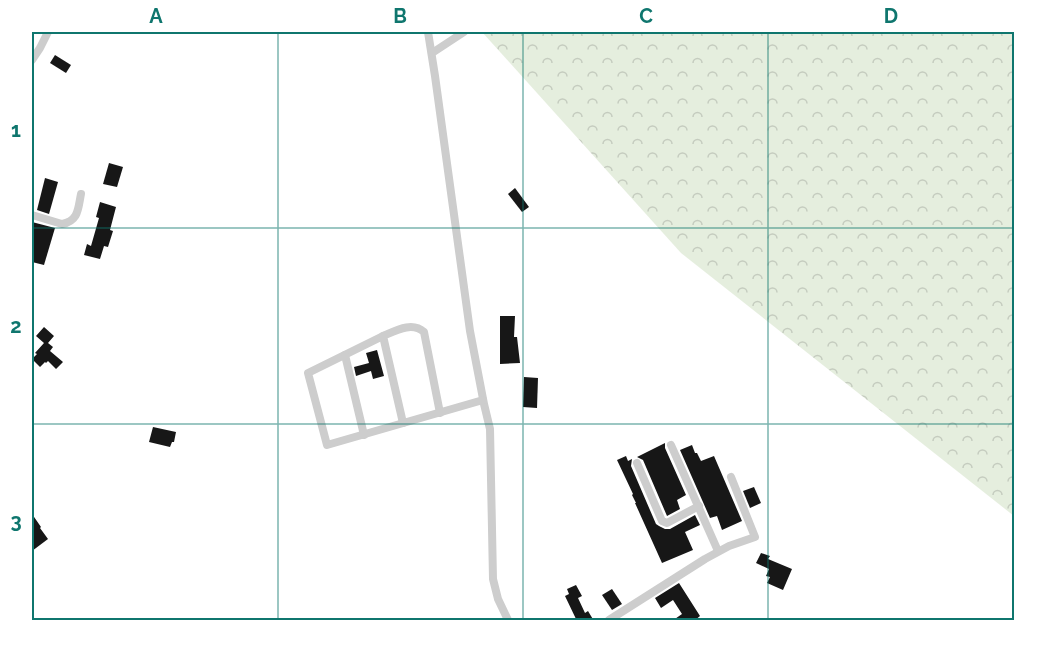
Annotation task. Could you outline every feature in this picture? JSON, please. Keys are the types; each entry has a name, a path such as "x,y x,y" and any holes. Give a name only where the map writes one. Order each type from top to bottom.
{"street":[{"path":"32,60 48,32"},
{"path":"428,32 470,332 490,429 493,579 498,599 508,621"},
{"path":"432,53 464,32"},
{"path":"32,215 62,224 67,223 75,218 81,194"},
{"path":"440,412 424,332 419,328 409,327 383,336 308,373 327,445 483,402"},
{"path":"383,336 403,423"},
{"path":"345,355 364,435"},
{"path":"671,445 718,551"},
{"path":"637,463 662,521 667,523 699,507"},
{"path":"609,621 718,551 756,536 731,477"}],"green space":[{"path":"482,32 1014,32 1014,516 681,253"}],"building":[{"path":"55,55 71,65 66,73 50,63"},
{"path":"109,163 123,167 117,187 103,184"},
{"path":"45,178 58,182 49,214 37,210"},
{"path":"515,188 529,207 522,212 508,194"},
{"path":"100,202 116,207 110,230 113,231 108,247 104,246 100,259 84,255 87,244 91,246 99,218 96,217"},
{"path":"32,222 55,228 44,265 32,262"},
{"path":"500,316 515,316 514,337 517,337 520,363 500,364"},
{"path":"44,327 54,336 48,343 53,347 50,351 63,362 56,369 48,361 40,367 32,359 44,343 36,336"},
{"path":"377,350 384,376 373,379 371,371 356,376 354,367 369,363 366,353"},
{"path":"524,377 538,378 537,408 523,407"},
{"path":"153,427 176,432 174,442 170,447 149,442"},
{"path":"665,443 665,448 686,495 677,500 680,509 667,516 643,460 637,457"},
{"path":"692,445 701,461 714,456 742,521 722,530 717,516 710,518 680,450"},
{"path":"626,456 628,461 632,459 631,466 656,524 670,529 695,515 700,525 685,532 693,550 662,563 617,460"},
{"path":"754,487 761,503 750,508 743,491"},
{"path":"32,514 48,539 32,551"},
{"path":"761,553 770,556 768,559 792,569 783,590 767,583 770,577 766,576 769,569 756,563"},
{"path":"679,583 700,616 694,621 672,621 682,614 673,600 661,608 655,598"},
{"path":"576,585 582,596 578,598 585,613 588,611 594,621 573,621 576,619 565,596 569,594 567,589"},
{"path":"612,589 622,604 612,610 602,595"}]}
